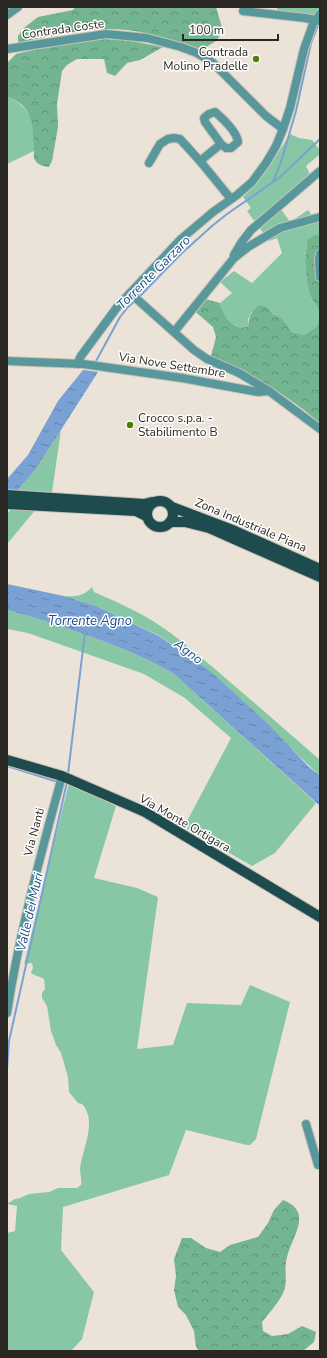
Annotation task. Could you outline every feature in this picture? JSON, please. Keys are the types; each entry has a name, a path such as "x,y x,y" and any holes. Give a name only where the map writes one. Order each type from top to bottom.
{"main road":[{"path":"8,498 144,504 161,500 169,504 172,508 173,515 170,522 165,526 157,527 150,523 146,516 136,511 8,498"},
{"path":"146,516 147,508 152,502"},
{"name":"Zona Industriale Piana","path":"172,508 235,531 320,569"},
{"name":"Zona Industriale Piana","path":"170,522 185,522 209,528 320,577"},
{"name":"Via Monte Ortigara","path":"7,760 62,776 145,812 320,917"}],"street":[{"path":"7,15 18,7"},
{"path":"80,364 92,341 130,292 180,239 252,182 276,146 290,108 304,48 319,18 243,11"},
{"name":"Contrada Coste","path":"7,49 106,34 147,38 182,47 213,63 266,116 283,129"},
{"path":"215,112 237,138 238,142 231,148 226,148 221,144 205,122 204,118 215,112"},
{"path":"149,163 160,144 174,138 180,139 231,199"},
{"path":"200,161 221,144"},
{"path":"234,258 234,254 251,230 320,171"},
{"path":"174,332 234,258 258,240 280,228 320,217"},
{"path":"320,254 320,277"},
{"path":"130,292 194,350 208,359 239,373 269,391 320,429"},
{"name":"Via Nove Settembre","path":"7,361 80,364 182,378 258,392 269,391"},
{"name":"Via Nanti","path":"7,1013 11,986 37,868 62,776"},
{"path":"306,1124 318,1165 320,1165"}],"green space":[{"path":"75,7 216,7 223,31 216,41 200,51 155,35 136,31 114,29 72,32 18,43 18,36 25,27 38,17 73,10"},
{"path":"277,7 320,7 320,9 310,20 277,10"},
{"path":"101,39 125,40 163,47 140,60 127,63 115,76 107,73 104,59 77,59 67,65 62,71 57,104 58,127 52,161 49,167 41,165 36,162 34,158 31,118 28,112 16,101 7,97 7,63 16,54 59,44"},
{"path":"7,97 21,105 31,118 34,129 34,151 7,164"},
{"path":"290,134 299,138 312,140 320,150 319,155 306,166 314,182 281,209 290,222 308,210 315,220 320,216 320,236 316,234 307,240 305,262 310,296 320,312 320,321 316,327 304,335 292,332 281,317 273,314 268,308 252,312 248,319 248,327 235,326 226,318 220,303 232,293 220,282 234,271 252,283 282,253 277,238 269,241 247,211 251,208 243,197 263,175"},
{"path":"316,234 320,236 320,312 310,296 305,262 307,240"},
{"path":"202,298 220,303 228,320 239,327 248,327 251,315 259,305 268,308 273,314 281,317 292,332 304,335 316,327 320,321 320,423 268,385 211,356 216,337 213,327 191,308"},
{"path":"61,430 52,492 17,491 36,469"},
{"path":"37,508 7,544 7,514 10,510"},
{"path":"92,587 94,592 126,606 156,623 196,653 320,760 320,776 209,670 160,636 96,606 64,596 80,595"},
{"path":"7,610 103,641 139,656 174,674 316,803 275,853 252,866 184,827 231,738 185,698 144,674 28,633 7,629"},
{"path":"69,783 116,806 94,878 137,888 158,897 137,1049 173,1045 187,1003 241,1005 250,985 290,1002 256,1139 250,1145 247,1145 186,1130 169,1175 63,1207 61,1250 94,1292 82,1339 71,1351 7,1351 7,1233 15,1231 17,1206 7,1204 15,1199 29,1194 49,1192 58,1188 77,1188 81,1185 81,1161 89,1127 87,1111 69,1092 68,1077 61,1053 56,1045 51,1031 47,1006 42,998 42,993 45,989 44,979 31,973 33,968 32,963 24,964"},
{"path":"283,1200 292,1205 297,1211 299,1218 298,1225 286,1261 285,1288 278,1301 262,1322 263,1331 272,1336 288,1334 302,1326 316,1332 314,1342 303,1351 199,1351 196,1347 194,1331 186,1315 178,1307 174,1290 176,1276 174,1259 182,1238 191,1238 206,1248 220,1252 230,1245 258,1237 268,1223 274,1210"}],"water":[{"path":"83,370 98,372 36,469 17,491 7,490 7,479 28,455 58,401"},
{"name":"Torrente Agno","path":"7,584 64,596 96,606 159,636 209,670 268,724 309,767 320,776 320,806 174,674 139,656 103,641 7,610"}],"waterway":[{"path":"273,182 281,162 296,111 311,43 319,23"},
{"name":"Torrente Garzaro","path":"139,297 182,253 212,226 279,178 320,139"},
{"name":"Torrente Garzaro","path":"95,363 120,317 136,300"},
{"name":"Valle dei Muri","path":"68,774 85,632"},
{"path":"7,766 58,782"},
{"name":"Valle dei Muri","path":"7,1069 9,1041 67,782"}],"place":[{"name":"Contrada Molino Pradelle","path":"256,59"},
{"name":"Crocco s.p.a. - Stabilimento B","path":"130,425"}],"water label":[{"name":"Agno","path":"189,651"}]}
